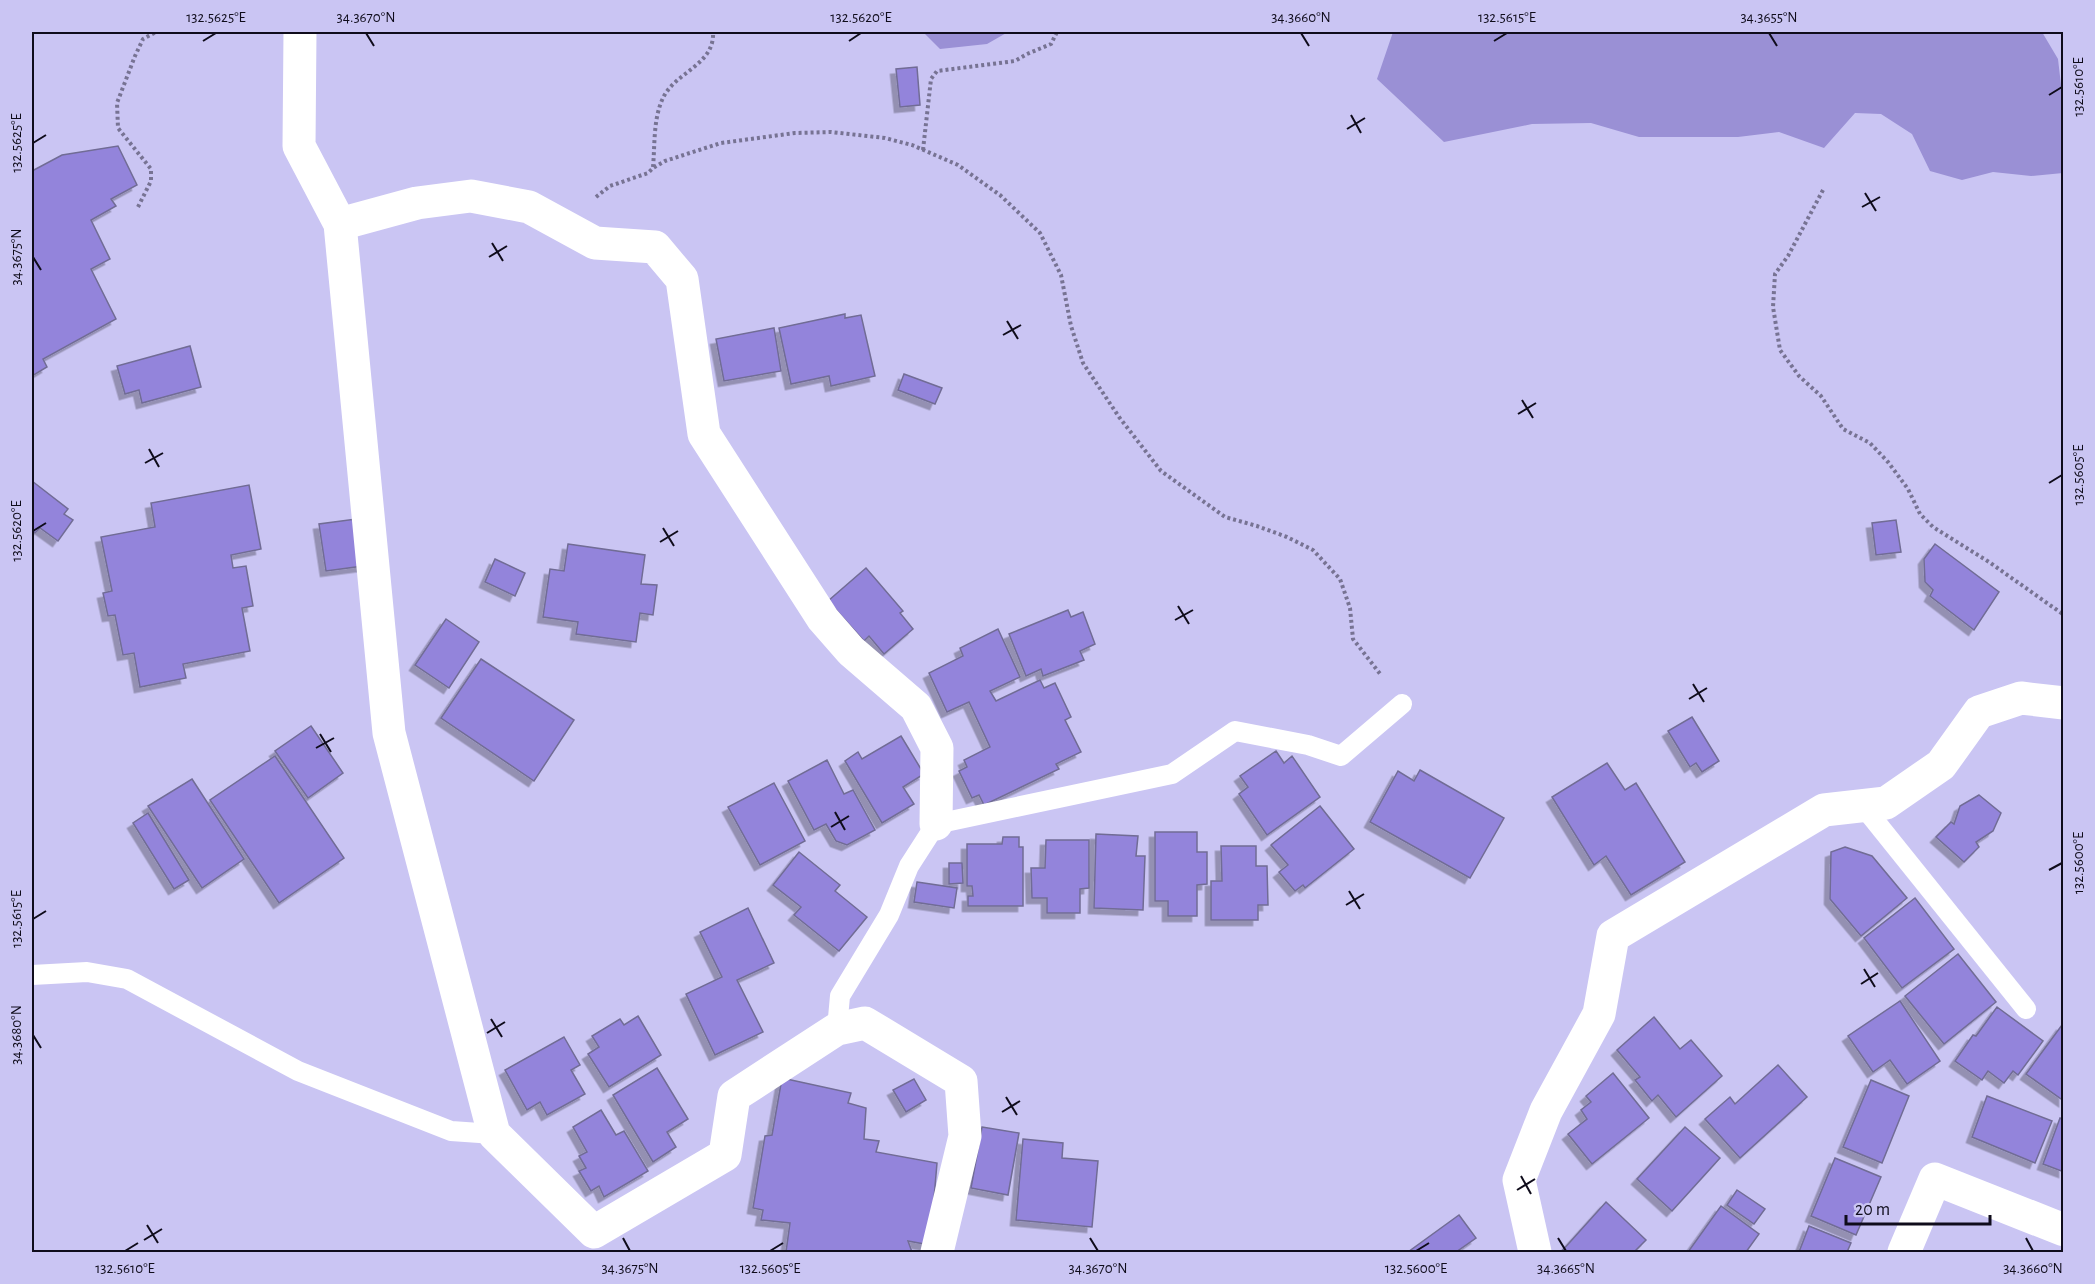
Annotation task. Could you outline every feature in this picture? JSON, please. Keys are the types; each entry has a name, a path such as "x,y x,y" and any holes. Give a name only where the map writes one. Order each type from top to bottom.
{"street":[{"path":"300,32 299,146 340,224 389,734 494,1134 594,1232 725,1155 735,1096 837,1029 865,1023 961,1081 965,1136 937,1252"},
{"path":"340,224 417,202 471,196 528,207 595,243 656,247 681,279 704,434 823,619 851,651 916,707 937,748 936,824"},
{"path":"1535,1252 1519,1180 1546,1111 1599,1014 1613,936 1824,810 1886,803 1941,765 1979,712 2021,698 2064,703"},
{"path":"1904,1252 1935,1179 2064,1230"},
{"path":"2061,1252 2064,1246"}],"lane":[{"path":"837,1029 840,996 889,915 909,866 936,824 1172,774 1235,730 1308,745 1341,756 1402,704"},
{"path":"1863,806 2026,1009"},
{"path":"32,975 87,972 128,979 298,1071 451,1131 494,1134"}],"path":[{"path":"138,207 151,181 151,169 118,128 117,102 143,39 156,32"},
{"path":"653,168 657,116 663,98 673,83 688,73 710,50 714,43 713,32"},
{"path":"923,150 931,79 937,71 1016,61 1051,44 1057,32"},
{"path":"579,234 582,212 610,186 648,173 665,161 720,143 795,133 831,132 885,138 923,150 958,165 999,195 1040,233 1061,275 1071,326 1083,363 1119,417 1161,471 1225,517 1267,530 1313,550 1340,579 1350,608 1353,639 1402,704"},
{"path":"1823,190 1788,256 1775,274 1773,307 1780,350 1799,376 1821,396 1843,429 1870,443 1888,462 1908,489 1926,521 2064,615"}],"shaded area":[{"path":"923,32 1008,32 987,44 940,49"},
{"path":"1393,32 2042,32 2058,59 2064,111 2063,173 2031,176 1993,172 1962,180 1930,171 1912,134 1881,114 1855,113 1824,148 1779,132 1738,137 1639,137 1591,123 1532,124 1444,142 1377,79"}],"building":[{"path":"917,67 920,105 900,107 896,69"},
{"path":"118,146 137,185 111,199 116,206 91,220 110,259 91,269 116,319 43,359 47,367 32,376 32,171 62,155"},
{"path":"845,314 845,318 861,315 875,376 831,386 829,376 791,384 779,328"},
{"path":"774,328 781,371 724,381 716,339"},
{"path":"190,346 201,387 142,403 139,390 125,394 117,366"},
{"path":"904,374 942,388 935,404 898,390"},
{"path":"32,481 68,509 64,514 73,520 58,541 40,528 35,533 32,530"},
{"path":"249,485 261,549 231,555 233,568 246,566 253,606 242,608 250,651 183,664 186,678 140,687 134,653 123,655 115,615 108,616 103,593 112,591 101,537 155,527 151,503"},
{"path":"356,519 363,566 326,571 319,524"},
{"path":"1896,520 1901,552 1876,555 1872,523"},
{"path":"568,544 645,555 641,584 657,585 653,615 640,613 636,642 576,634 578,622 543,617 550,569 564,571"},
{"path":"1935,544 1999,592 1974,630 1930,596 1933,590 1925,582 1924,559"},
{"path":"495,559 525,573 515,596 485,582"},
{"path":"866,568 903,611 900,613 913,629 884,654 869,636 864,641 828,601"},
{"path":"1068,610 1071,617 1083,612 1095,644 1080,651 1084,660 1043,676 1041,669 1026,676 1009,634"},
{"path":"446,619 479,642 449,688 415,665"},
{"path":"998,629 1020,677 990,691 996,701 1040,680 1044,688 1055,683 1071,717 1065,720 1081,752 1056,764 1059,769 984,805 979,795 972,798 959,771 967,767 964,760 990,747 969,702 947,712 929,673 963,656 960,648"},
{"path":"481,659 574,720 534,781 441,718"},
{"path":"1692,717 1719,761 1702,772 1696,763 1690,767 1668,731"},
{"path":"311,726 343,773 308,798 275,751"},
{"path":"901,736 924,774 903,787 914,804 882,823 845,761 858,752 862,759"},
{"path":"1276,751 1284,763 1292,756 1320,797 1267,835 1239,794 1248,787 1240,776"},
{"path":"275,756 344,858 279,903 210,800"},
{"path":"827,760 844,794 853,790 875,830 847,845 836,841 826,824 814,830 788,781"},
{"path":"1607,763 1625,790 1636,783 1685,862 1631,895 1606,856 1594,865 1552,797"},
{"path":"1420,770 1504,818 1470,878 1370,822 1398,771 1414,781"},
{"path":"192,779 244,859 202,888 148,806"},
{"path":"774,783 805,841 760,865 728,807"},
{"path":"1979,795 2001,813 1993,831 1976,842 1979,847 1964,862 1936,837 1951,822 1954,824 1960,806"},
{"path":"1320,806 1354,849 1305,888 1303,885 1295,891 1279,872 1288,865 1271,845"},
{"path":"148,813 189,880 174,889 133,823"},
{"path":"1155,832 1197,832 1197,852 1207,852 1207,884 1197,885 1197,916 1168,916 1168,901 1155,901"},
{"path":"1096,834 1138,836 1136,856 1145,856 1143,910 1094,908"},
{"path":"1003,837 1019,837 1019,847 1023,847 1023,906 968,906 968,896 973,896 972,886 967,886 967,844 1002,844"},
{"path":"1046,840 1089,840 1089,888 1080,889 1080,913 1047,913 1047,898 1032,898 1031,868 1045,868"},
{"path":"1221,846 1256,846 1256,866 1267,866 1268,905 1258,905 1258,920 1211,920 1211,881 1222,881"},
{"path":"1845,847 1872,856 1907,898 1861,936 1830,899 1831,852"},
{"path":"799,852 840,885 835,891 867,917 839,951 794,915 801,907 773,885"},
{"path":"949,863 962,863 963,883 949,884"},
{"path":"917,882 957,888 954,908 914,902"},
{"path":"1915,898 1954,949 1902,988 1864,938"},
{"path":"748,908 774,963 737,980 763,1032 715,1055 686,994 722,977 700,932"},
{"path":"1958,954 1996,1002 1944,1044 1905,996"},
{"path":"1900,1001 1940,1061 1907,1084 1890,1060 1873,1072 1848,1036"},
{"path":"1997,1007 2043,1041 2018,1075 2013,1071 2004,1083 1988,1071 1982,1080 1955,1061"},
{"path":"638,1016 661,1055 609,1087 588,1054 599,1047 592,1036 620,1019 624,1025"},
{"path":"1654,1017 1680,1049 1691,1040 1722,1076 1676,1117 1658,1095 1652,1101 1635,1080 1640,1077 1617,1050"},
{"path":"2062,1025 2064,1026 2064,1101 2026,1074"},
{"path":"564,1037 580,1065 571,1070 585,1094 547,1115 540,1102 527,1110 505,1070"},
{"path":"1778,1065 1807,1097 1740,1158 1705,1119 1730,1097 1735,1104"},
{"path":"657,1068 688,1119 667,1132 676,1147 653,1162 613,1095"},
{"path":"1613,1073 1649,1118 1592,1164 1568,1134 1587,1119 1581,1110 1591,1102 1586,1096"},
{"path":"782,1078 851,1093 848,1103 866,1108 864,1139 879,1141 876,1152 937,1163 930,1245 908,1241 912,1252 786,1252 790,1223 761,1220 763,1210 753,1208 765,1136 772,1135"},
{"path":"914,1079 926,1100 906,1112 893,1090"},
{"path":"1871,1080 1909,1096 1882,1163 1843,1147"},
{"path":"1987,1096 2052,1121 2035,1163 1972,1137"},
{"path":"601,1110 616,1135 624,1131 648,1171 604,1197 599,1186 591,1191 579,1171 586,1168 579,1156 587,1152 573,1127"},
{"path":"2060,1118 2064,1120 2064,1172 2043,1164"},
{"path":"982,1127 1019,1133 1008,1195 971,1188"},
{"path":"1685,1127 1720,1158 1672,1211 1637,1179"},
{"path":"1023,1139 1063,1143 1062,1158 1098,1161 1092,1227 1016,1220"},
{"path":"1835,1158 1881,1177 1856,1235 1811,1216"},
{"path":"1737,1190 1765,1209 1754,1224 1727,1205"},
{"path":"1606,1202 1646,1240 1634,1252 1561,1252"},
{"path":"1721,1206 1759,1234 1746,1252 1688,1252"},
{"path":"1459,1215 1476,1238 1456,1252 1408,1252"},
{"path":"1809,1226 1851,1243 1847,1252 1799,1252"}]}
